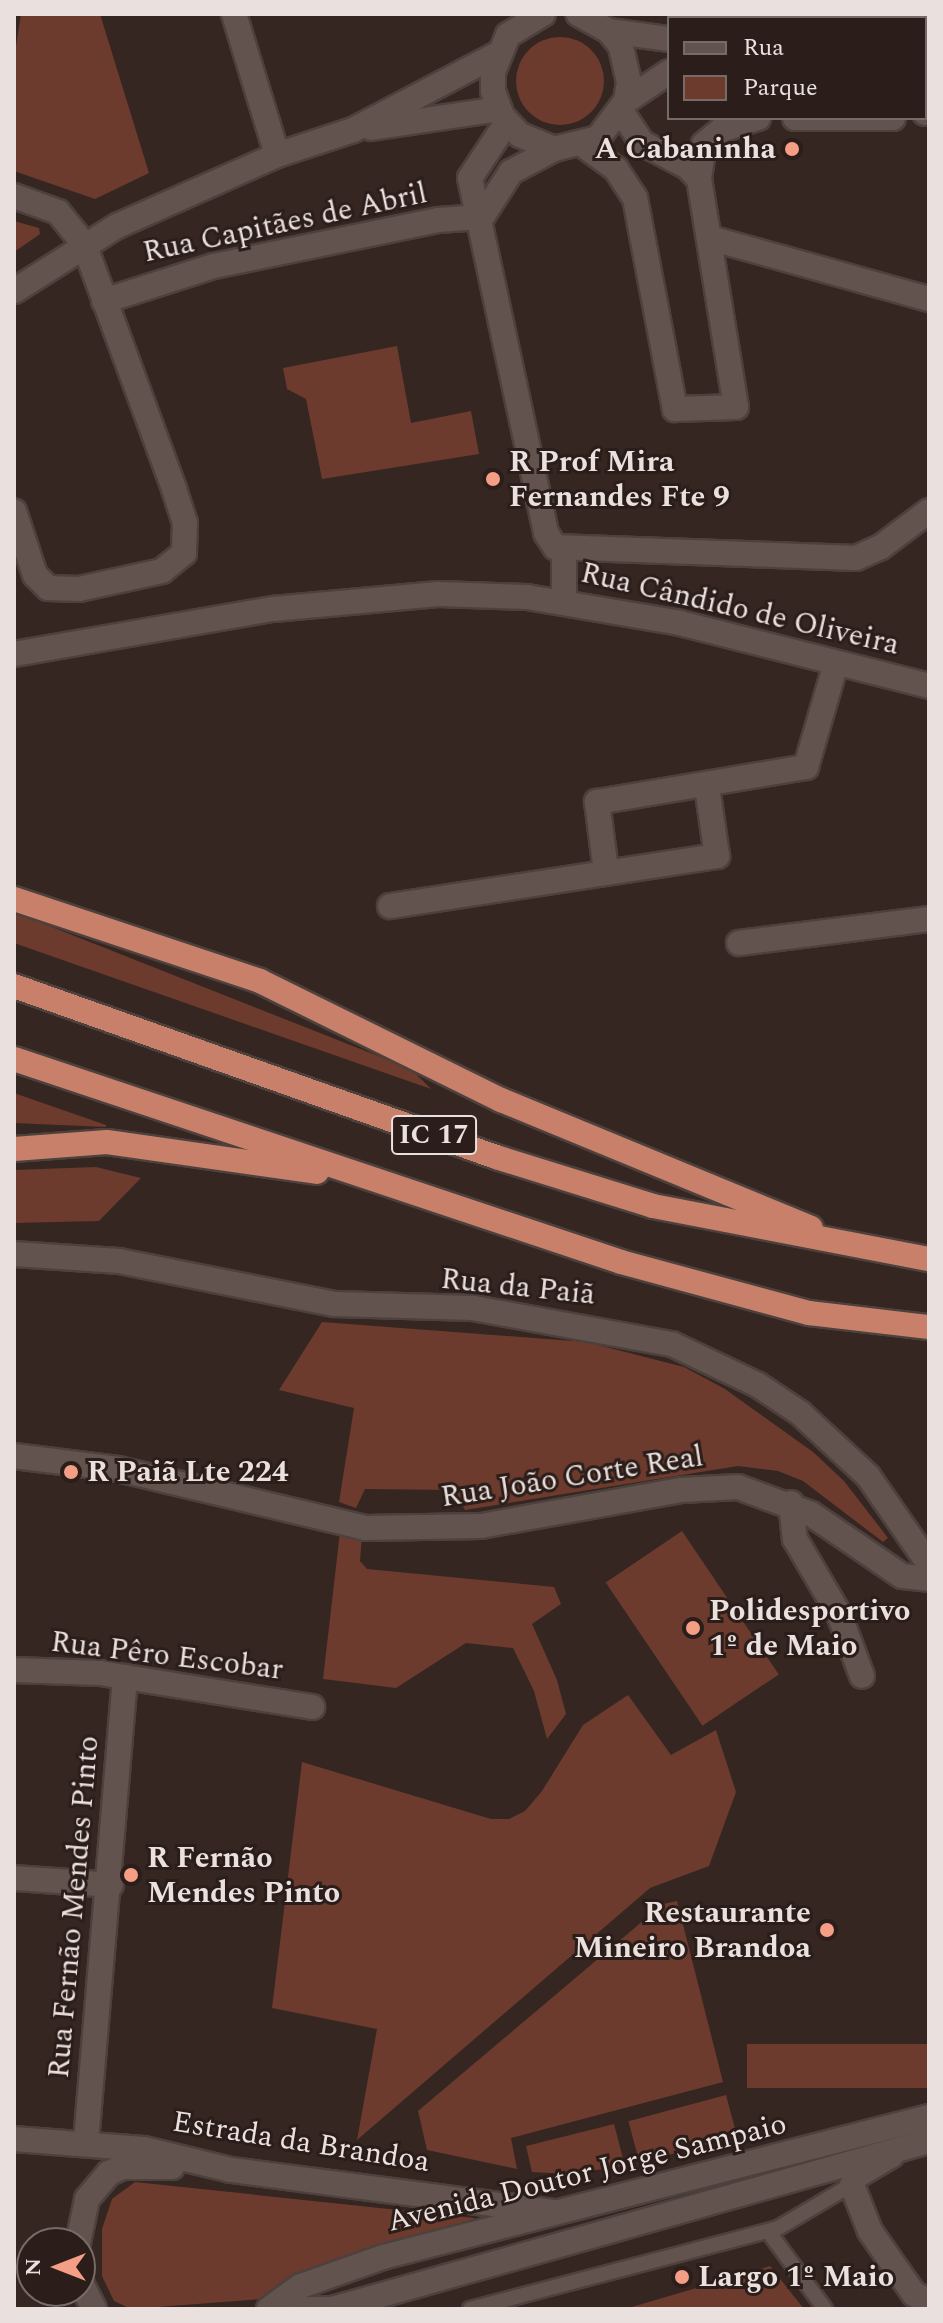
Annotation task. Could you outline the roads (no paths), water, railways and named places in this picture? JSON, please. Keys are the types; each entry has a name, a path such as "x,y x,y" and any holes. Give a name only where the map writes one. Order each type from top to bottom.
{"highway":[{"path":"14,899 260,981 501,1100 865,1250"},
{"name":"IC 17","path":"14,986 496,1157 653,1206 865,1250 929,1259"},
{"name":"IC 17","path":"14,1059 635,1266 809,1313 929,1327"},
{"path":"14,1149 107,1142 387,1181"}],"street":[{"path":"234,14 277,155"},
{"name":"Rua Capitães de Abril","path":"353,130 543,14"},
{"path":"592,20 667,39"},
{"path":"592,20 627,63 624,106 642,143 688,167 699,179"},
{"path":"507,34 493,72 503,116 520,135 554,149"},
{"path":"482,217 511,172 554,149 583,145 612,126 624,106 667,74"},
{"path":"503,116 470,178 482,217 546,533 555,547 564,550 856,558 871,554 929,511"},
{"name":"Rua Capitães de Abril","path":"14,291 84,244 277,155 353,130 503,116"},
{"path":"583,145 616,169 635,198 675,409 736,407 699,179 704,144 721,130 752,120"},
{"path":"635,198 644,166 666,157"},
{"path":"14,196 58,212 84,244 174,489 185,523 184,553 162,571 79,589 48,588 35,575 14,511"},
{"name":"Rua Capitães de Abril","path":"104,301 214,266 438,220 482,217"},
{"path":"710,238 929,299"},
{"path":"564,550 564,601"},
{"name":"Rua Cândido de Oliveira","path":"14,654 273,609 438,594 564,601 680,623 929,686"},
{"path":"606,871 597,802 707,787 806,767 836,663"},
{"path":"390,906 717,856 707,787"},
{"path":"739,943 929,919"},
{"name":"Rua da Paiã","path":"14,1254 119,1261 335,1304 473,1308 672,1344 758,1385 800,1413 868,1476 929,1564"},
{"name":"Rua João Corte Real","path":"14,1456 118,1469 365,1528 481,1526 710,1486 750,1490 791,1503 902,1576 929,1579"},
{"path":"791,1503 795,1539 839,1614 862,1676"},
{"name":"Rua Pêro Escobar","path":"14,1670 125,1677 312,1707"},
{"name":"Rua Fernão Mendes Pinto","path":"86,2142 111,1885 125,1677"},
{"path":"14,1878 111,1885"},
{"name":"Avenida Doutor Jorge Sampaio","path":"269,2309 335,2271 929,2117"},
{"name":"Estrada da Brandoa","path":"14,2139 86,2142 144,2149 231,2170 554,2212"},
{"name":"Avenida Doutor Jorge Sampaio","path":"299,2309 332,2309 926,2142"},
{"path":"81,2227 87,2199 109,2173 143,2166 231,2170"},
{"path":"852,2185 870,2231 914,2294 929,2301"}],"lane":[{"name":"Avenida Doutor Jorge Sampaio","path":"470,2309 768,2231 805,2217 852,2185 926,2142"},
{"path":"768,2231 825,2309"}],"place":[{"name":"A Cabaninha","path":"792,149"},
{"name":"R Prof Mira Fernandes Fte 9","path":"493,479"},
{"name":"R Paiã Lte 224","path":"71,1472"},
{"name":"Polidesportivo 1º de Maio","path":"693,1628"},
{"name":"R Fernão Mendes Pinto","path":"131,1875"},
{"name":"Restaurante Mineiro Brandoa","path":"827,1930"},
{"name":"Largo 1º Maio","path":"682,2277"}]}
